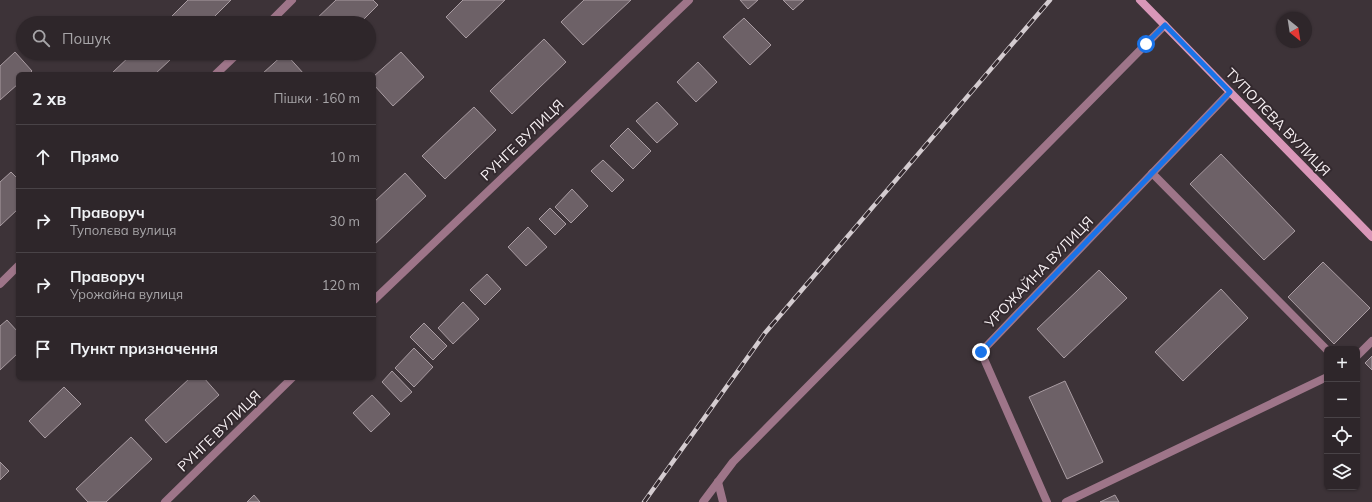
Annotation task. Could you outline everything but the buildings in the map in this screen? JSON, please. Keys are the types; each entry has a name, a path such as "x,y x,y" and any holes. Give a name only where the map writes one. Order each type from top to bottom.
{"main road":[{"name":"ТУПОЛЄВА ВУЛИЦЯ","path":"1140,0 1372,237"}],"street":[{"path":"276,16 292,0"},
{"name":"РУНГЕ ВУЛИЦЯ","path":"376,298 689,0"},
{"path":"703,502 733,462 1165,25"},
{"path":"218,72 231,60"},
{"name":"УРОЖАЙНА ВУЛИЦЯ","path":"1047,502 981,352 1230,92"},
{"path":"1152,173 1324,347"},
{"path":"0,284 16,268"},
{"path":"1360,353 1372,341"},
{"path":"1066,502 1324,378"},
{"name":"РУНГЕ ВУЛИЦЯ","path":"165,502 290,380"},
{"path":"718,482 722,502"}],"railway":[{"path":"644,502 765,333 1050,0"}],"route":[{"path":"981,352 1230,92 1165,25 1146,44"}]}
